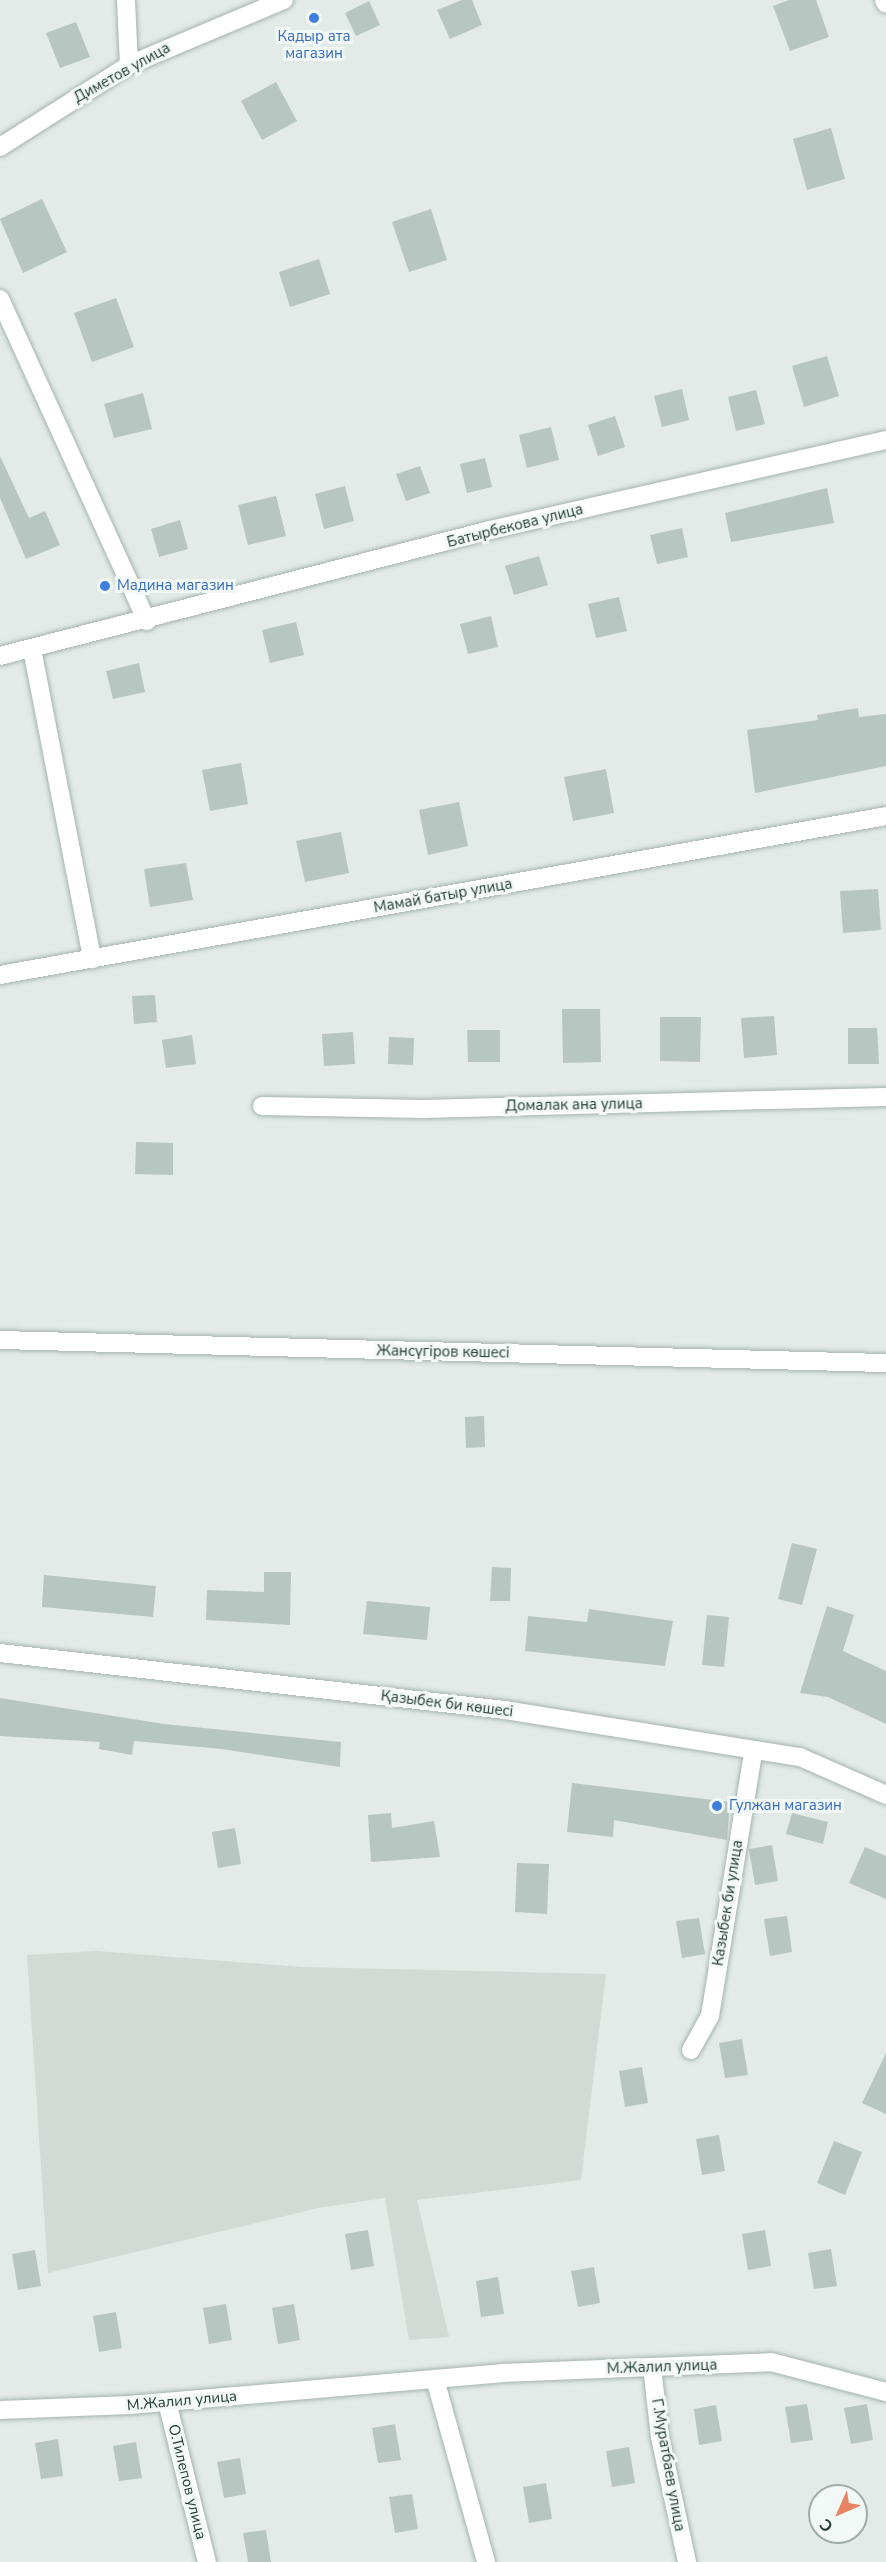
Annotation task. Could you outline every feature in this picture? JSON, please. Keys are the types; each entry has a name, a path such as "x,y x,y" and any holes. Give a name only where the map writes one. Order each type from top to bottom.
{"street":[{"path":"126,0 129,65"},
{"name":"Диметов улица","path":"0,147 129,65 284,0"},
{"path":"0,299 147,621"},
{"name":"Батырбекова улица","path":"0,656 147,621 490,530 886,440"},
{"path":"32,649 92,958"},
{"name":"Мамай батыр улица","path":"0,975 886,816"},
{"name":"Домалак ана улица","path":"262,1106 423,1109 886,1096"},
{"name":"Жансүгіров көшесі","path":"0,1340 886,1363"},
{"name":"Қазыбек би көшесі","path":"0,1653 504,1710 753,1752 800,1757 886,1795"},
{"name":"Казыбек би улица","path":"691,2050 710,2016 753,1752"},
{"name":"М.Жалил улица","path":"0,2410 167,2402 435,2379 771,2362 886,2392"},
{"name":"Г.Муратбаев улица","path":"652,2367 660,2437 687,2562"},
{"path":"435,2379 486,2562"},
{"name":"О.Тилепов улица","path":"167,2402 207,2562"}],"shaded area":[{"path":"97,1951 302,1967 606,1974 581,2180 417,2200 449,2337 409,2340 385,2198 318,2208 48,2273 27,1955"}],"building":[{"path":"462,0 472,0 482,25 450,39 437,10"},
{"path":"789,0 816,0 829,37 790,51 773,6"},
{"path":"369,1 380,25 356,36 345,13"},
{"path":"76,22 90,57 60,68 46,33"},
{"path":"276,82 297,121 262,140 241,101"},
{"path":"831,128 845,179 807,190 793,139"},
{"path":"42,199 67,252 23,273 0,219"},
{"path":"431,209 447,260 409,272 392,222"},
{"path":"319,259 330,294 290,307 279,272"},
{"path":"116,298 134,347 92,362 74,313"},
{"path":"827,356 839,396 804,407 792,366"},
{"path":"682,389 689,420 662,427 654,396"},
{"path":"756,390 765,424 736,431 728,397"},
{"path":"143,393 152,429 114,438 104,404"},
{"path":"615,416 625,447 598,456 588,425"},
{"path":"551,427 559,460 527,468 519,435"},
{"path":"0,456 29,518 45,511 60,545 26,559 0,498"},
{"path":"485,458 492,487 467,493 460,464"},
{"path":"420,466 430,493 406,501 396,474"},
{"path":"345,486 354,521 324,529 315,494"},
{"path":"827,488 834,523 731,542 725,513"},
{"path":"276,496 286,536 248,545 238,505"},
{"path":"180,520 188,549 159,557 151,529"},
{"path":"682,528 688,557 657,564 650,535"},
{"path":"539,556 548,585 514,595 505,566"},
{"path":"619,597 627,631 596,638 588,604"},
{"path":"491,616 498,647 468,654 460,624"},
{"path":"296,622 304,655 270,663 262,630"},
{"path":"139,663 145,692 113,699 106,671"},
{"path":"858,708 859,717 886,714 886,766 755,793 747,730 818,720 817,715"},
{"path":"241,763 248,804 210,811 202,770"},
{"path":"606,769 614,813 573,821 564,777"},
{"path":"459,802 468,846 428,855 419,810"},
{"path":"341,832 349,873 305,882 296,841"},
{"path":"186,863 193,900 150,907 144,869"},
{"path":"878,889 881,930 843,933 840,891"},
{"path":"155,995 157,1022 134,1024 132,996"},
{"path":"562,1009 600,1009 601,1062 563,1063"},
{"path":"774,1016 777,1055 744,1058 741,1018"},
{"path":"660,1017 701,1017 700,1062 660,1061"},
{"path":"848,1028 877,1028 879,1064 848,1064"},
{"path":"467,1030 500,1030 500,1062 468,1062"},
{"path":"353,1032 355,1064 324,1066 322,1034"},
{"path":"192,1035 196,1064 166,1068 162,1040"},
{"path":"389,1037 414,1038 413,1065 388,1064"},
{"path":"136,1142 173,1143 173,1175 135,1174"},
{"path":"484,1416 485,1447 466,1448 465,1417"},
{"path":"792,1543 817,1549 802,1605 778,1599"},
{"path":"492,1567 511,1568 510,1601 490,1601"},
{"path":"264,1572 291,1572 290,1625 206,1620 207,1590 264,1592"},
{"path":"44,1575 156,1586 153,1617 42,1607"},
{"path":"367,1601 430,1607 427,1640 363,1634"},
{"path":"827,1606 854,1615 843,1651 886,1671 886,1724 828,1697 800,1693"},
{"path":"589,1609 673,1621 665,1666 525,1651 528,1616 587,1622"},
{"path":"707,1615 729,1617 724,1667 702,1665"},
{"path":"0,1698 164,1724 341,1742 340,1767 222,1749 134,1741 132,1755 99,1749 100,1742 0,1736"},
{"path":"572,1783 730,1802 727,1840 614,1820 613,1837 567,1832"},
{"path":"391,1813 392,1828 434,1821 440,1857 371,1862 368,1815"},
{"path":"792,1813 828,1822 823,1844 786,1834"},
{"path":"235,1828 241,1864 218,1868 212,1832"},
{"path":"772,1845 778,1881 755,1885 749,1849"},
{"path":"865,1847 886,1856 886,1899 849,1883"},
{"path":"517,1863 549,1864 547,1914 515,1912"},
{"path":"787,1916 792,1952 770,1956 764,1919"},
{"path":"699,1918 705,1954 682,1958 676,1921"},
{"path":"742,2039 748,2075 725,2078 719,2043"},
{"path":"886,2053 886,2114 862,2103"},
{"path":"642,2067 648,2103 625,2107 619,2071"},
{"path":"719,2135 725,2171 702,2175 696,2139"},
{"path":"834,2141 862,2152 845,2195 817,2183"},
{"path":"368,2230 374,2266 351,2270 345,2234"},
{"path":"765,2230 771,2266 748,2270 742,2234"},
{"path":"831,2249 837,2286 814,2289 808,2253"},
{"path":"35,2250 41,2286 18,2290 12,2254"},
{"path":"594,2267 600,2303 578,2307 571,2271"},
{"path":"498,2277 504,2314 481,2317 476,2281"},
{"path":"226,2304 232,2340 209,2344 203,2308"},
{"path":"294,2304 300,2340 278,2344 272,2308"},
{"path":"116,2312 122,2348 99,2352 93,2316"},
{"path":"807,2404 813,2440 791,2443 785,2407"},
{"path":"867,2404 873,2440 851,2444 844,2408"},
{"path":"716,2405 722,2441 699,2445 694,2409"},
{"path":"395,2424 401,2460 378,2463 372,2428"},
{"path":"58,2439 63,2476 41,2479 35,2443"},
{"path":"136,2442 142,2478 119,2481 113,2446"},
{"path":"629,2447 635,2483 612,2487 606,2451"},
{"path":"240,2458 246,2494 224,2498 217,2462"},
{"path":"546,2483 552,2519 529,2523 523,2487"},
{"path":"412,2494 418,2529 395,2533 389,2497"},
{"path":"266,2530 271,2562 248,2562 243,2533"}],"place":[{"name":"Кадыр ата магазин","path":"314,18"},
{"name":"Мадина магазин","path":"105,586"},
{"name":"Гулжан магазин","path":"717,1806"}]}
